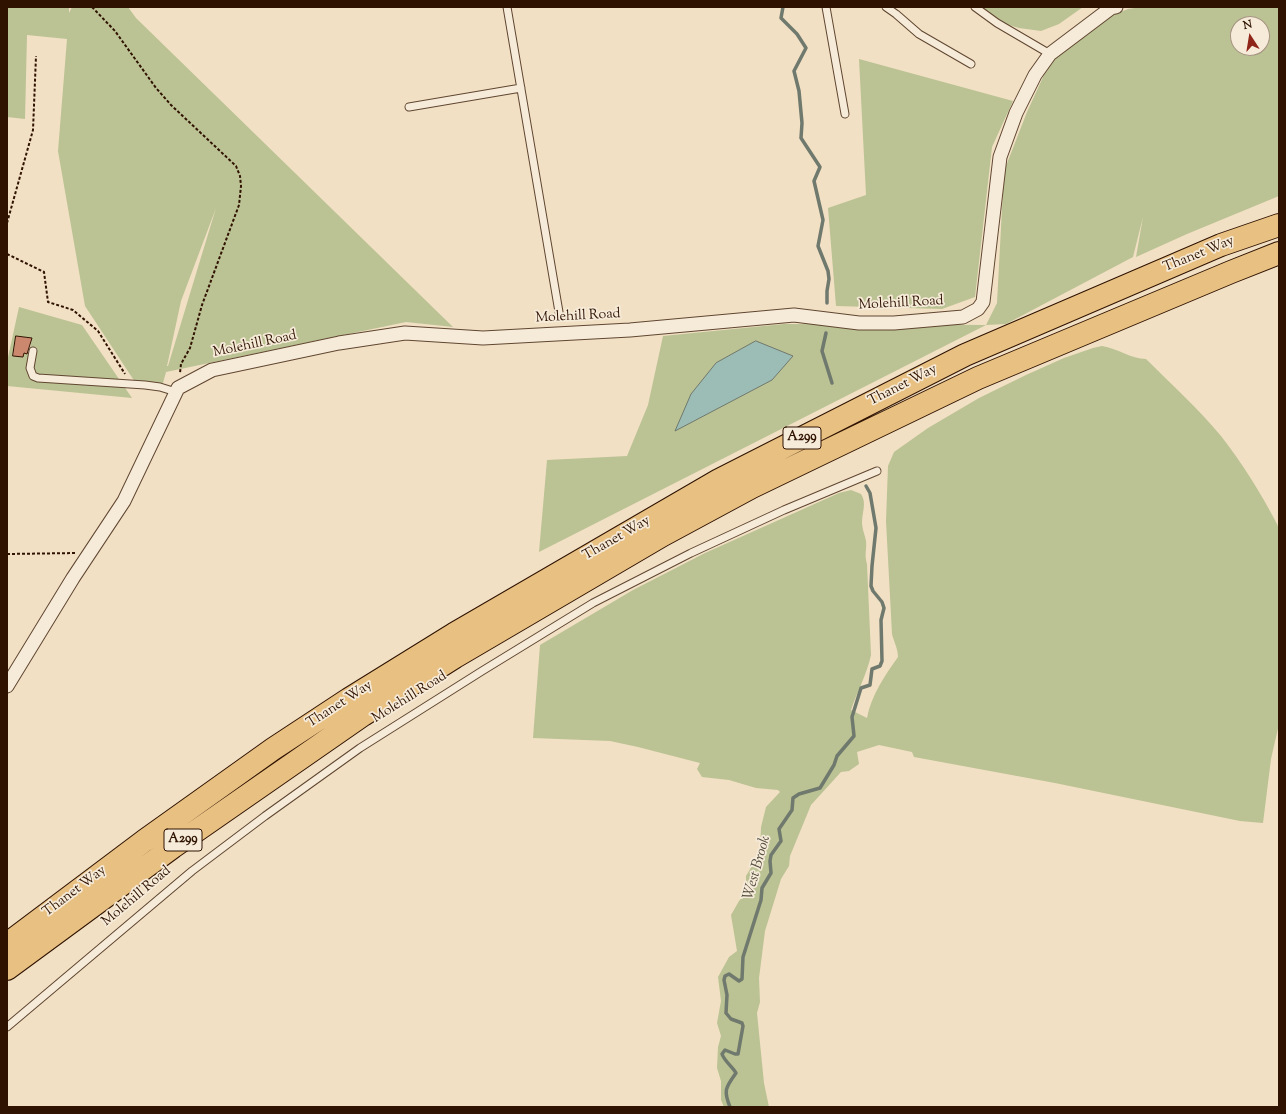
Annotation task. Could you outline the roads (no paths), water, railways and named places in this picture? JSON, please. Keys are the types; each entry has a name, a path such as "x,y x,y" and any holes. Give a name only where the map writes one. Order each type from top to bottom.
{"highway":[{"name":"Thanet Way","path":"7,944 157,832 273,749 349,699 454,634 719,480 965,355 1221,245 1279,225"},
{"name":"Thanet Way","path":"7,969 173,847 363,715 455,657 663,535 752,487 978,378 1279,253"}],"street":[{"name":"Molehill Road","path":"177,390 212,370 339,343 405,333 484,338 630,330 794,316 859,323 894,323 963,317 978,309 984,302 1000,157 1016,112 1035,75 1050,54 1111,8 1116,7"},
{"path":"7,686 124,501 177,390"}],"lane":[{"path":"507,7 558,312"},
{"path":"826,7 845,114"},
{"path":"886,7 919,34 971,64"},
{"path":"975,7 997,23 1050,54"},
{"path":"409,107 521,88"},
{"path":"33,351 30,368 33,376 38,378 130,384 177,390"},
{"name":"Molehill Road","path":"7,1027 192,870 264,816 366,744 593,603 691,552 877,470"}],"water":[{"path":"756,341 793,356 772,380 675,431 691,394 716,363"}],"waterway":[{"name":"West Brook","path":"783,7 781,18 797,34 806,48 794,71 799,91 802,123 801,138 820,167 814,181 823,220 818,246 828,271 829,279 827,303"},
{"name":"West Brook","path":"826,333 822,351 832,383"},
{"name":"West Brook","path":"730,1107 726,1092 728,1085 736,1073 722,1054 725,1050 738,1054 743,1026 742,1023 731,1019 726,1013 727,995 724,980 725,976 729,974 739,981 742,979 743,957 761,900 762,888 771,873 771,855 781,841 779,829 792,810 793,798 799,794 820,788 834,765 837,756 854,736 852,717 861,688 870,685 872,669 880,666 882,661 881,620 884,608 882,602 871,586 876,528 870,493 866,486"}]}
